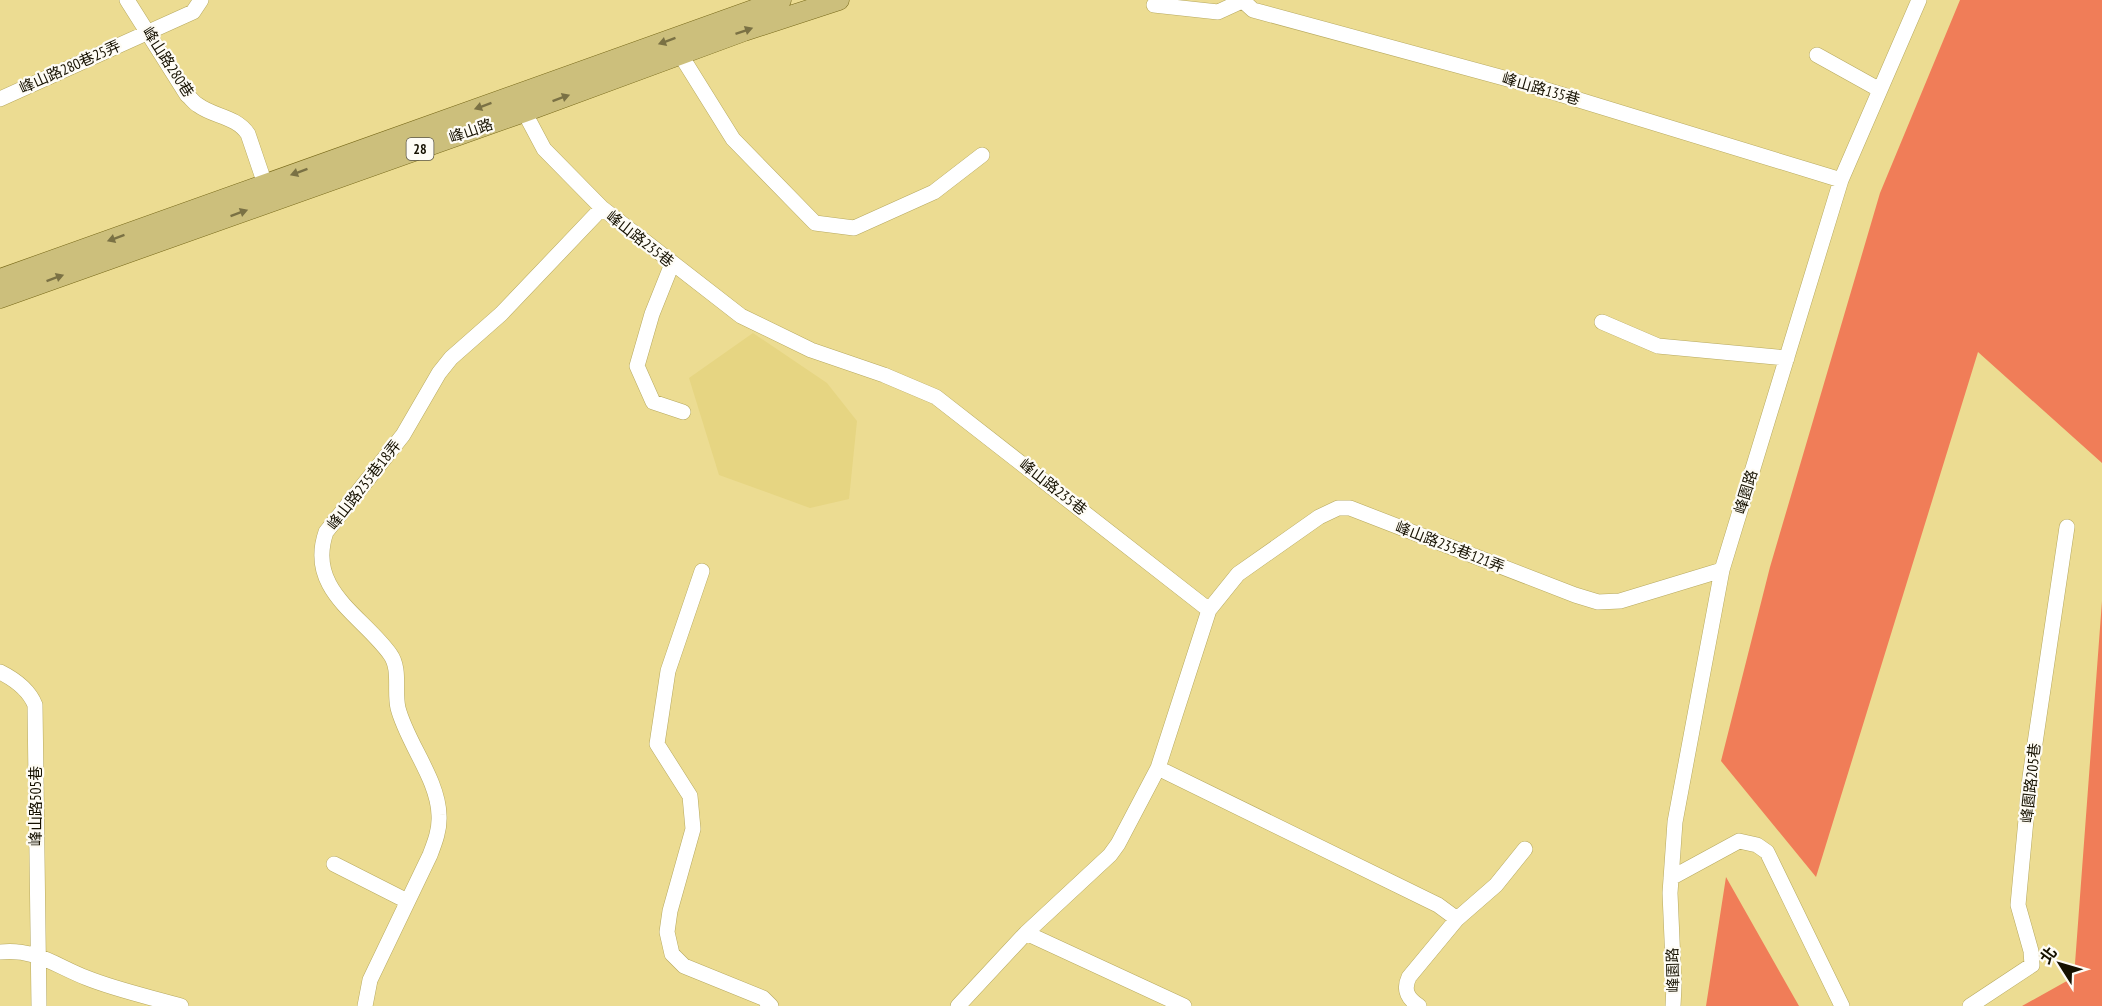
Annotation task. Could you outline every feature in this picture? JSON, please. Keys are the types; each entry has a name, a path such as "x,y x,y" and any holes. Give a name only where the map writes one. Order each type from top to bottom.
{"main road":[{"name":"峰山路","path":"0,298 268,193 520,103 781,0"},
{"name":"峰山路","path":"520,103 680,54 839,0"},
{"name":"峰山路","path":"0,279 268,193"}],"street":[{"name":"峰山路280巷","path":"127,0 187,95 199,106 243,126 248,134 268,193"},
{"name":"峰山路280巷25弄","path":"0,99 193,12 201,0"},
{"name":"峰園路","path":"1672,1006 1674,986 1671,878 1676,822 1722,570 1841,180 1919,0"},
{"path":"1154,5 1218,12 1242,1"},
{"name":"峰山路135巷","path":"1242,1 1253,10 1530,85 1841,180"},
{"path":"680,54 733,139 815,223 854,228 934,192 982,155"},
{"path":"1817,55 1880,90"},
{"name":"峰山路235巷","path":"520,103 544,148 602,208 741,316 811,350 884,375 936,397 1209,610"},
{"name":"峰山路235巷18弄","path":"365,1006 370,980 437,834 440,814 434,790 405,728 398,707 392,656 342,605 332,590 324,573 322,543 326,532 403,435 439,373 451,358 501,314 602,208"},
{"path":"672,264 652,314 637,366 653,402 683,412"},
{"path":"1602,322 1658,346 1787,358"},
{"name":"峰山路235巷121弄","path":"1209,610 1238,574 1319,517 1338,508 1350,508 1598,602 1620,601 1722,570"},
{"name":"峰園路205巷","path":"1970,1006 2032,965 2031,951 2018,905 2030,777 2067,527"},
{"path":"702,571 668,671 657,744 690,796 693,829 670,911 667,932 672,954 684,966 763,998 771,1006"},
{"path":"958,1006 1026,933 1110,855 1118,844 1158,768 1209,610"},
{"name":"峰山路505巷","path":"0,672 11,678 32,697 35,705 39,1006"},
{"path":"1158,768 1438,905 1457,919"},
{"path":"1671,878 1739,841 1757,845 1767,852 1842,1006"},
{"path":"1419,1006 1407,995 1405,985 1408,977 1457,919 1496,885 1525,849"},
{"path":"334,864 407,901"},
{"path":"1026,933 1184,1006"},
{"path":"0,952 17,950 38,956 88,979 181,1006"}],"shaded area":[{"path":"1960,0 2102,0 2102,463 1978,352 1816,877 1721,761 1770,567 1880,193"},
{"path":"753,333 827,383 857,421 849,499 810,508 719,475 689,378"},
{"path":"2102,601 2102,1006 2022,1006 2074,977"},
{"path":"1726,877 1799,1006 1706,1006"}]}
